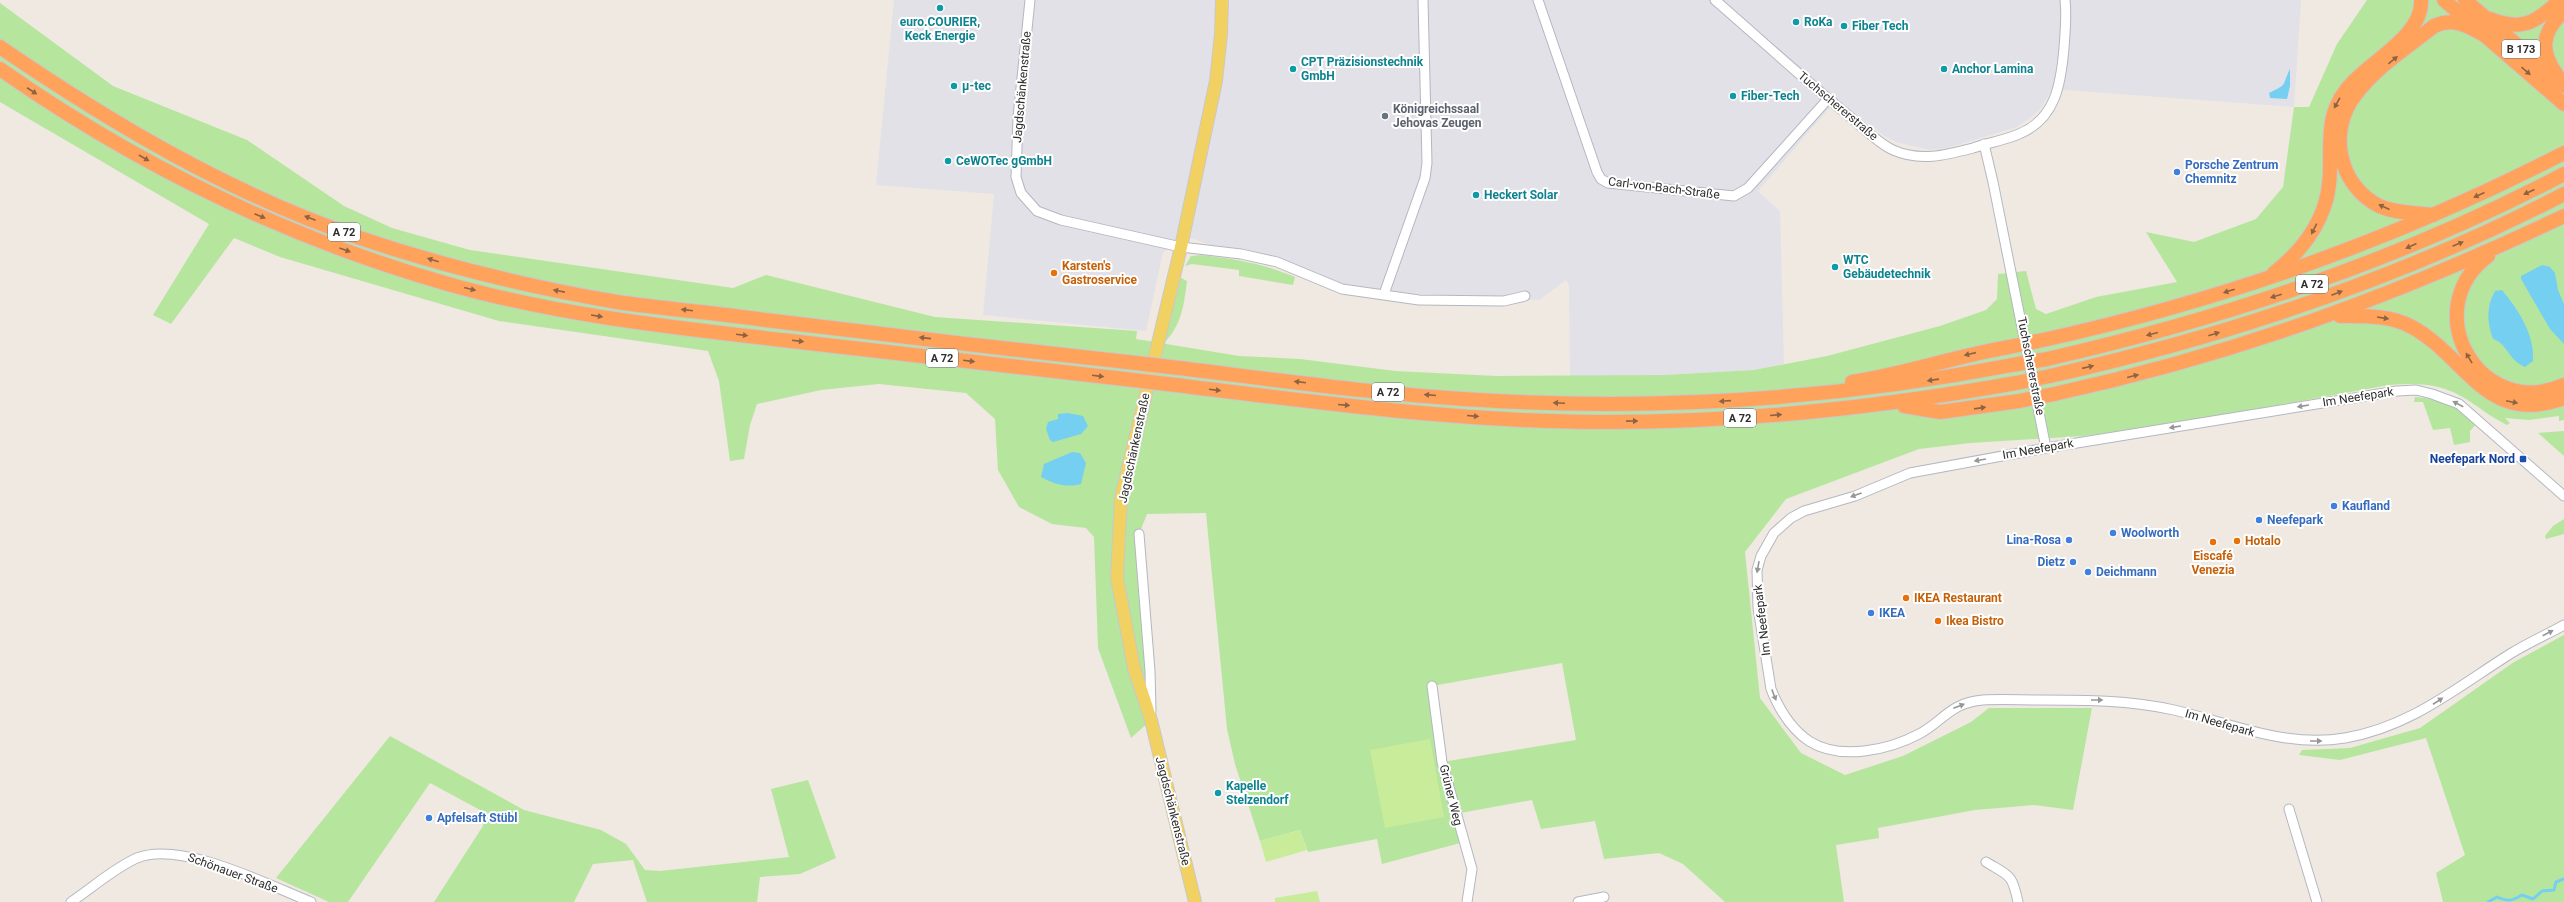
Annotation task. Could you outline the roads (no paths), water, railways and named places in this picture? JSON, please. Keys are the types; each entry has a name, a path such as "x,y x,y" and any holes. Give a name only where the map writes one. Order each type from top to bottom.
{"highway":[{"path":"2266,280 2301,248 2318,221 2328,189 2329,134 2335,107 2353,82 2410,32 2418,21 2421,0"},
{"name":"B 173","path":"2444,0 2564,104"},
{"name":"B 173","path":"2464,0 2564,86"},
{"path":"2560,0 2545,41 2546,53 2550,65 2564,86"},
{"path":"2478,12 2498,22 2518,25 2528,24 2555,15"},
{"path":"2436,216 2391,211 2368,199 2357,188 2348,174 2339,147 2342,118 2348,104 2361,88 2434,26 2442,23 2458,22 2486,36"},
{"name":"A 72","path":"0,47 110,120 186,162 271,203 355,236 454,267 513,282 619,302 726,315 1365,390 1496,401 1598,404 1701,403 1792,397 1924,382 2047,359 2188,324 2288,292 2405,248 2473,219 2564,174"},
{"name":"A 72","path":"0,69 84,124 184,181 258,216 349,252 450,284 515,300 619,320 725,333 1400,410 1492,418 1593,422 1707,420 1886,404 2050,376 2191,341 2303,306 2487,232 2564,194"},
{"path":"1792,397 1814,387 1890,377 1972,353 2117,324 2266,280 2436,216 2564,153"},
{"path":"1886,404 1940,412 2019,401 2164,368 2316,321 2420,281 2501,246 2564,216"},
{"path":"2501,246 2475,268 2461,293 2456,320 2463,347 2479,371 2502,386 2531,393 2545,392 2564,385"},
{"path":"2316,321 2339,316 2354,316 2398,321 2410,326 2436,343 2469,377 2491,394 2503,400 2529,404 2544,404 2564,398"}],"main road":[{"name":"Jagdschänkenstraße","path":"1195,902 1151,720 1134,668 1117,578 1121,498 1180,247 1216,81 1222,34 1222,0"}],"street":[{"name":"Jagdschänkenstraße","path":"1030,0 1018,117 1016,177 1021,193 1037,211 1054,218 1180,247 1241,254 1270,260 1342,289 1434,300 1504,301 1525,296"},
{"path":"1384,294 1425,178 1427,163 1423,0"},
{"name":"Carl-von-Bach-Straße","path":"1538,0 1595,167 1601,179 1608,183 1734,196 1748,188 1828,99"},
{"name":"Tuchschererstraße","path":"1715,0 1828,99 1879,141 1893,150 1912,156 1948,155 2020,134 2029,129 2046,113 2054,102 2061,78 2066,29 2065,0"},
{"name":"Tuchschererstraße","path":"1984,144 1993,182 2046,448"},
{"name":"Im Neefepark","path":"2564,496 2470,411 2446,398 2416,390 2397,391 2046,448 1910,473 1855,496 1804,511 1791,518 1774,533 1761,556 1756,590 1771,689 1787,720 1810,742 1825,748 1844,750 1892,746 1921,733 1956,706 1983,700 2058,700 2136,703 2174,710 2266,736 2300,741 2345,738 2367,734 2410,718 2512,653 2564,625"},
{"name":"Jagdschänkenstraße","path":"1139,534 1150,671 1151,720"},
{"name":"Grüner Weg","path":"1432,686 1442,762 1472,869 1467,902"},
{"path":"2289,809 2318,902"},
{"name":"Schönauer Straße","path":"71,902 138,858 155,854 174,853 199,859 311,902"},
{"path":"1986,862 2004,870 2015,886 2018,902"},
{"path":"1578,902 1604,897"}],"water":[{"path":"2290,69 2290,86 2287,99 2270,98 2269,93 2284,84"},
{"path":"2542,265 2550,267 2555,273 2558,290 2564,304 2564,344 2550,329 2521,279 2521,276"},
{"path":"2502,290 2514,305 2524,323 2531,342 2533,361 2525,367 2515,360 2502,344 2493,339 2491,333 2488,315 2490,303 2495,291"},
{"path":"1068,413 1083,416 1088,426 1081,434 1053,442 1050,440 1046,429 1048,422 1058,419 1058,414"},
{"path":"1072,452 1080,453 1086,463 1081,484 1070,486 1060,485 1041,477 1044,464"}],"waterway":[{"path":"2488,902 2497,897 2504,900 2510,900 2522,895 2533,899 2542,891 2554,890 2556,882 2564,879"}],"place":[{"name":"euro.COURIER, Keck Energie","path":"940,8"},
{"name":"RoKa","path":"1796,22"},
{"name":"Fiber Tech","path":"1844,26"},
{"name":"CPT Präzisionstechnik GmbH","path":"1293,69"},
{"name":"Anchor Lamina","path":"1944,69"},
{"name":"µ-tec","path":"954,86"},
{"name":"Fiber-Tech","path":"1733,96"},
{"name":"Königreichssaal Jehovas Zeugen","path":"1385,116"},
{"name":"CeWOTec gGmbH","path":"948,161"},
{"name":"Porsche Zentrum Chemnitz","path":"2177,172"},
{"name":"Heckert Solar","path":"1476,195"},
{"name":"WTC Gebäudetechnik","path":"1835,267"},
{"name":"Karsten's Gastroservice","path":"1054,273"},
{"name":"Neefepark Nord","path":"2523,459"},
{"name":"Kaufland","path":"2334,506"},
{"name":"Neefepark","path":"2259,520"},
{"name":"Woolworth","path":"2113,533"},
{"name":"Lina-Rosa","path":"2069,540"},
{"name":"Hotalo","path":"2237,541"},
{"name":"Eiscafé Venezia","path":"2213,542"},
{"name":"Dietz","path":"2073,562"},
{"name":"Deichmann","path":"2088,572"},
{"name":"IKEA Restaurant","path":"1906,598"},
{"name":"IKEA","path":"1871,613"},
{"name":"Ikea Bistro","path":"1938,621"},
{"name":"Kapelle Stelzendorf","path":"1218,793"},
{"name":"Apfelsaft Stübl","path":"429,818"}]}
